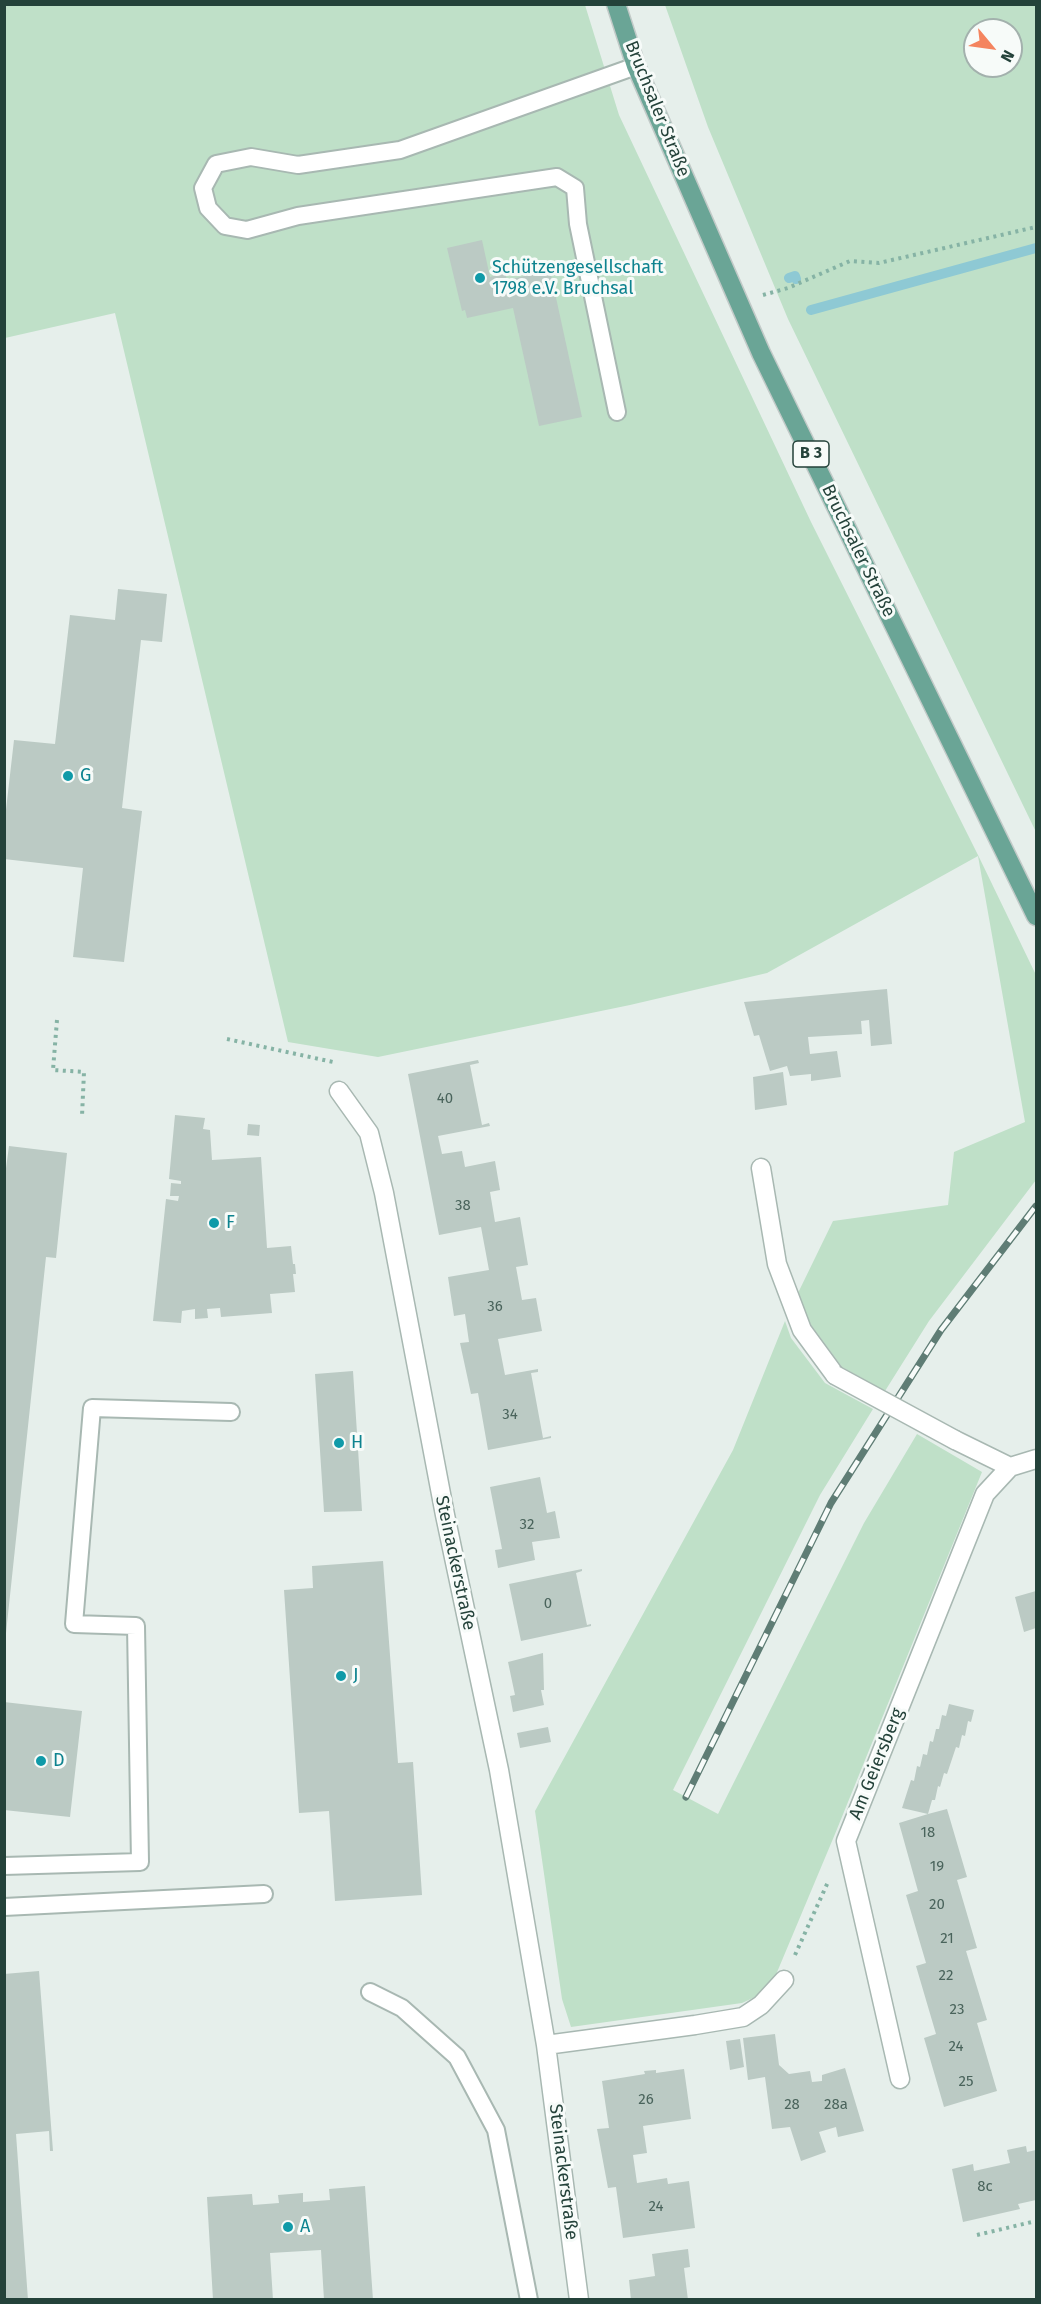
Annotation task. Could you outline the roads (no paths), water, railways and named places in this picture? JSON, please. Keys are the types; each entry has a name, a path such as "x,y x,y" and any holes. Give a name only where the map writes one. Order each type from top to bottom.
{"main road":[{"name":"Bruchsaler Straße","path":"616,4 636,66 761,353 1036,916"}],"street":[{"name":"Steinackerstraße","path":"339,1091 369,1133 384,1193 445,1515 499,1770 546,2045 579,2300"},
{"path":"761,1168 777,1264 802,1330 835,1375 1010,1467 1036,1459"},
{"name":"Am Geiersberg","path":"900,2079 846,1841 985,1494 1010,1467"},
{"path":"546,2045 743,2017 761,2005 784,1980"}],"lane":[{"path":"617,412 578,224 575,188 556,177 298,216 247,230 225,226 208,208 203,188 216,164 251,157 298,165 400,150 636,66"},
{"path":"4,1866 140,1862 136,1626 74,1624 92,1408 231,1412"},
{"path":"4,1907 264,1894"},
{"path":"370,1992 402,2007 457,2057 496,2130 529,2300"}],"waterway":[{"path":"811,310 1036,248"},
{"path":"789,278 795,276 796,279"}],"railway":[{"path":"686,1797 831,1503 941,1330 1036,1206"}],"place":[{"name":"Schützengesellschaft 1798 e.V. Bruchsal","path":"480,278"},
{"name":"G","path":"68,776"},
{"name":"F","path":"214,1223"},
{"name":"H","path":"339,1443"},
{"name":"J","path":"341,1676"},
{"name":"D","path":"41,1761"},
{"name":"A","path":"288,2227"}]}
